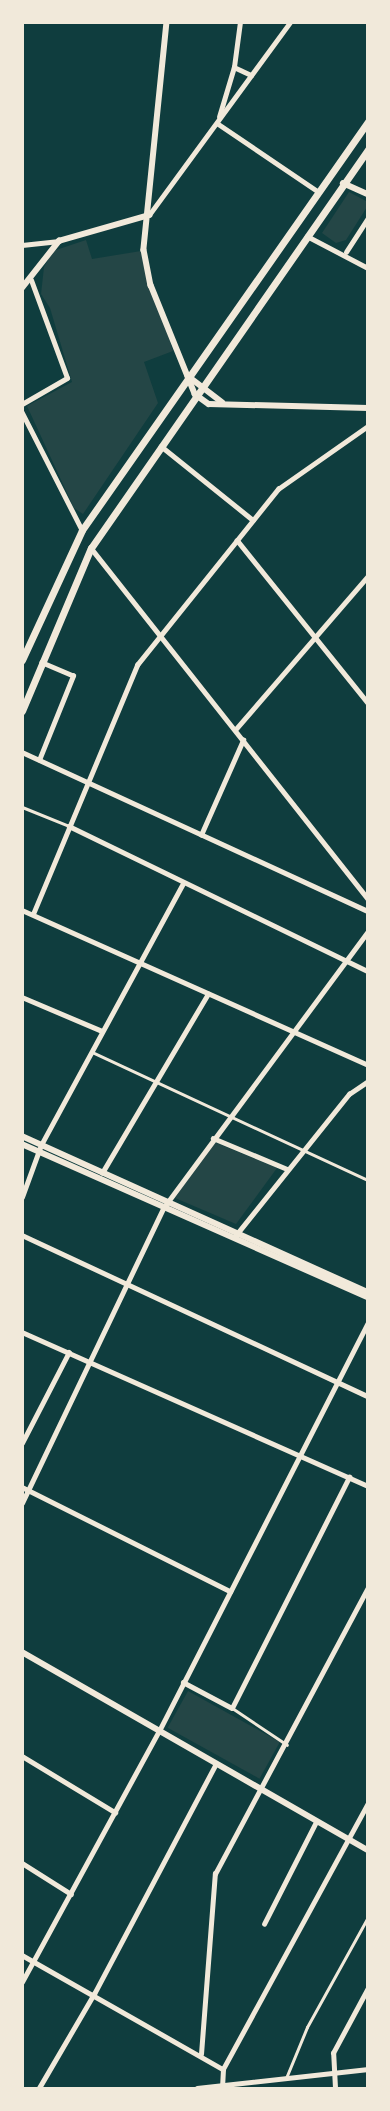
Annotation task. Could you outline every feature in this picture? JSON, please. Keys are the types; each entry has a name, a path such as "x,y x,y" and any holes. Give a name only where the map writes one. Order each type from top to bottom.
{"main road":[{"path":"22,660 82,530 368,121"},
{"path":"22,711 91,548 195,394 368,148"}],"street":[{"path":"167,22 144,241 147,272 195,394 209,404 222,402 368,408"},
{"path":"217,123 234,67 240,22"},
{"path":"22,245 59,241 148,215 290,22"},
{"path":"234,67 251,76"},
{"path":"217,123 319,192"},
{"path":"343,184 368,194"},
{"path":"346,252 368,218"},
{"path":"306,236 346,252 368,268"},
{"path":"22,288 31,280 47,251 59,241"},
{"path":"22,404 67,378 31,280"},
{"path":"188,376 222,402"},
{"path":"22,412 82,530"},
{"path":"33,914 137,665 159,634 290,478 368,426"},
{"path":"160,446 253,520"},
{"path":"237,540 368,703"},
{"path":"91,548 368,899"},
{"path":"235,730 368,576"},
{"path":"39,760 73,676 42,663"},
{"path":"201,835 243,740"},
{"path":"22,752 368,911"},
{"path":"22,807 69,826 342,961 368,972"},
{"path":"22,1197 41,1144 183,883"},
{"path":"22,910 368,1065"},
{"path":"22,1503 93,1362 166,1204 342,961 368,931"},
{"path":"102,1173 208,994"},
{"path":"22,997 102,1031"},
{"path":"235,1236 349,1094 368,1081"},
{"path":"22,1136 368,1297"},
{"path":"213,1138 288,1170"},
{"path":"22,1144 166,1204"},
{"path":"22,1235 368,1396"},
{"path":"235,1236 368,1292"},
{"path":"22,1982 159,1731 298,1453 368,1323"},
{"path":"22,1332 298,1453 368,1486"},
{"path":"22,1443 69,1352"},
{"path":"232,1708 349,1477"},
{"path":"22,1487 230,1591"},
{"path":"201,2054 215,1874 287,1745 368,1588"},
{"path":"22,1652 316,1822 368,1850"},
{"path":"183,1682 232,1708 287,1745"},
{"path":"22,1756 115,1812"},
{"path":"39,2088 94,1994 216,1764"},
{"path":"224,2087 223,2069 368,1803"},
{"path":"264,1924 316,1822"},
{"path":"22,1863 71,1894"},
{"path":"286,2078 307,2027 368,1917"},
{"path":"22,1955 201,2054 223,2069"},
{"path":"335,2088 333,2053 368,1988"},
{"path":"197,2088 224,2087 368,2069"}],"lane":[{"path":"90,1051 368,1180"}],"shaded area":[{"path":"349,192 366,201 367,207 346,240 336,243 322,233"},
{"path":"86,240 92,259 141,251 173,351 144,362 158,403 83,514 74,508 27,406 72,382 50,308 41,294 44,267 53,251"},
{"path":"214,1142 277,1168 236,1224 175,1198"},
{"path":"188,1691 280,1742 259,1779 168,1728"}]}
